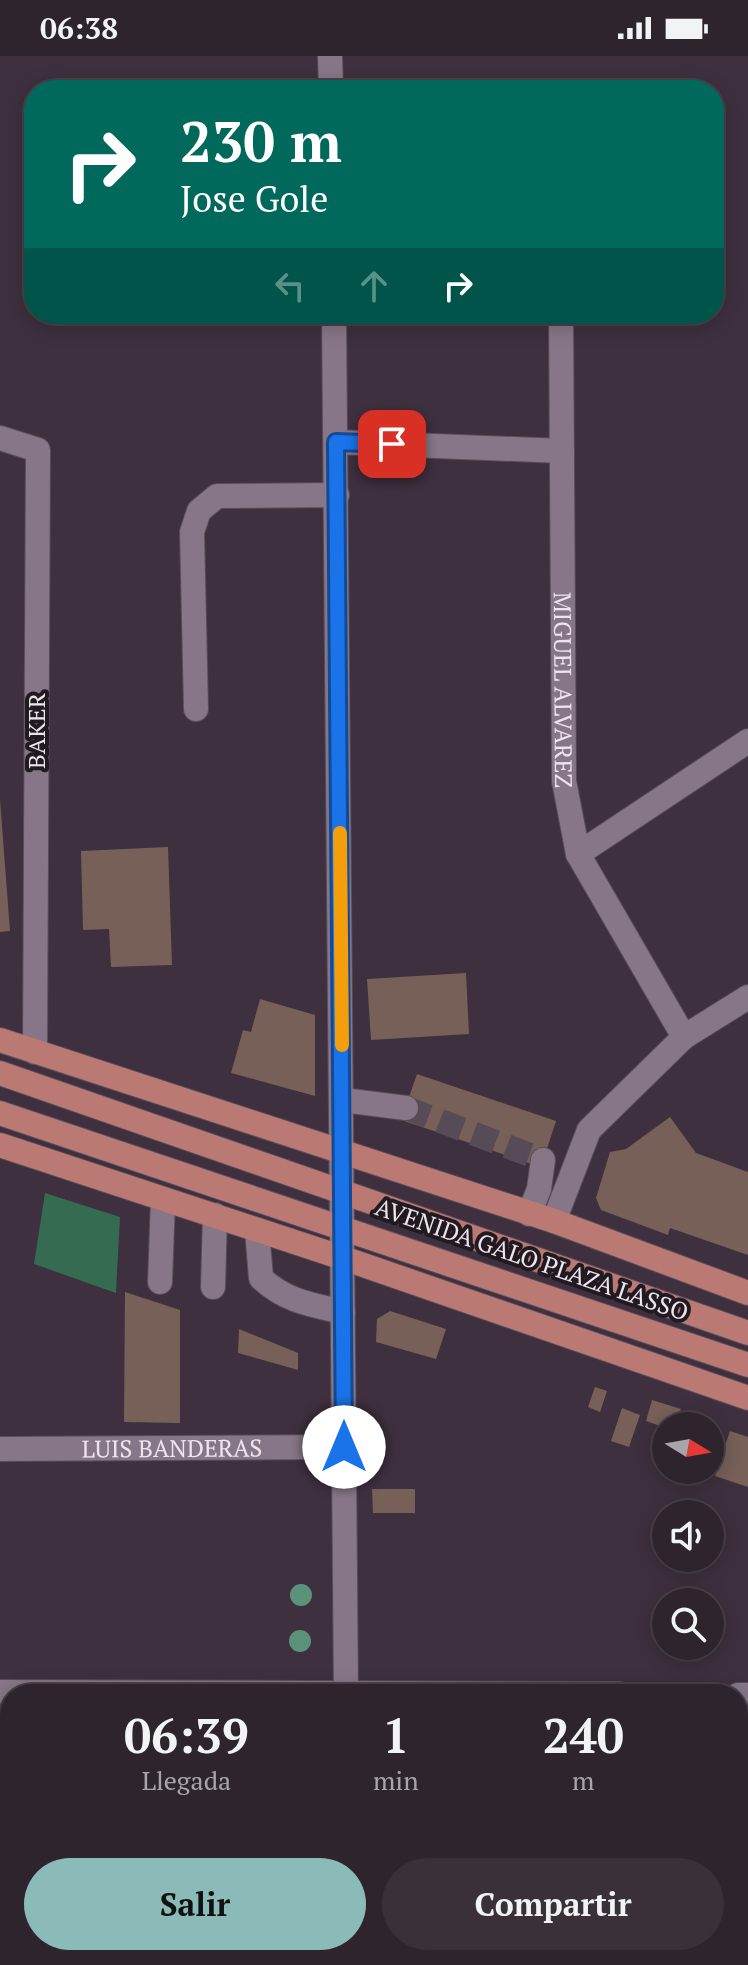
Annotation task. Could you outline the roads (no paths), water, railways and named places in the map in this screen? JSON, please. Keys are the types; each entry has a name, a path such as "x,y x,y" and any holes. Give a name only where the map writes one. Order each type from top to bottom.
{"main road":[{"name":"AVENIDA GALO PLAZA LASSO","path":"0,1040 554,1221 748,1293"},
{"name":"AVENIDA GALO PLAZA LASSO","path":"0,1073 748,1333"},
{"name":"AVENIDA GALO PLAZA LASSO","path":"0,1113 748,1365"},
{"path":"0,1145 343,1258 748,1398"}],"street":[{"path":"330,56 331,80"},
{"path":"334,324 346,1684"},
{"name":"MIGUEL ALVAREZ","path":"561,324 564,781 578,854 684,1037"},
{"name":"BAKER","path":"0,438 38,450 35,1052"},
{"path":"336,442 562,451"},
{"path":"196,709 192,532 199,511 217,496 337,495"},
{"path":"578,854 748,741"},
{"path":"554,1221 589,1130 684,1037 748,997"},
{"path":"343,1100 406,1108"},
{"path":"529,1214 539,1189 543,1160"},
{"path":"160,1282 163,1199"},
{"path":"213,1287 215,1215"},
{"path":"257,1230 261,1278 275,1292 297,1301 343,1312"},
{"name":"LUIS BANDERAS","path":"0,1449 344,1447"}],"tunnel":[{"path":"406,1108 543,1160"}]}
